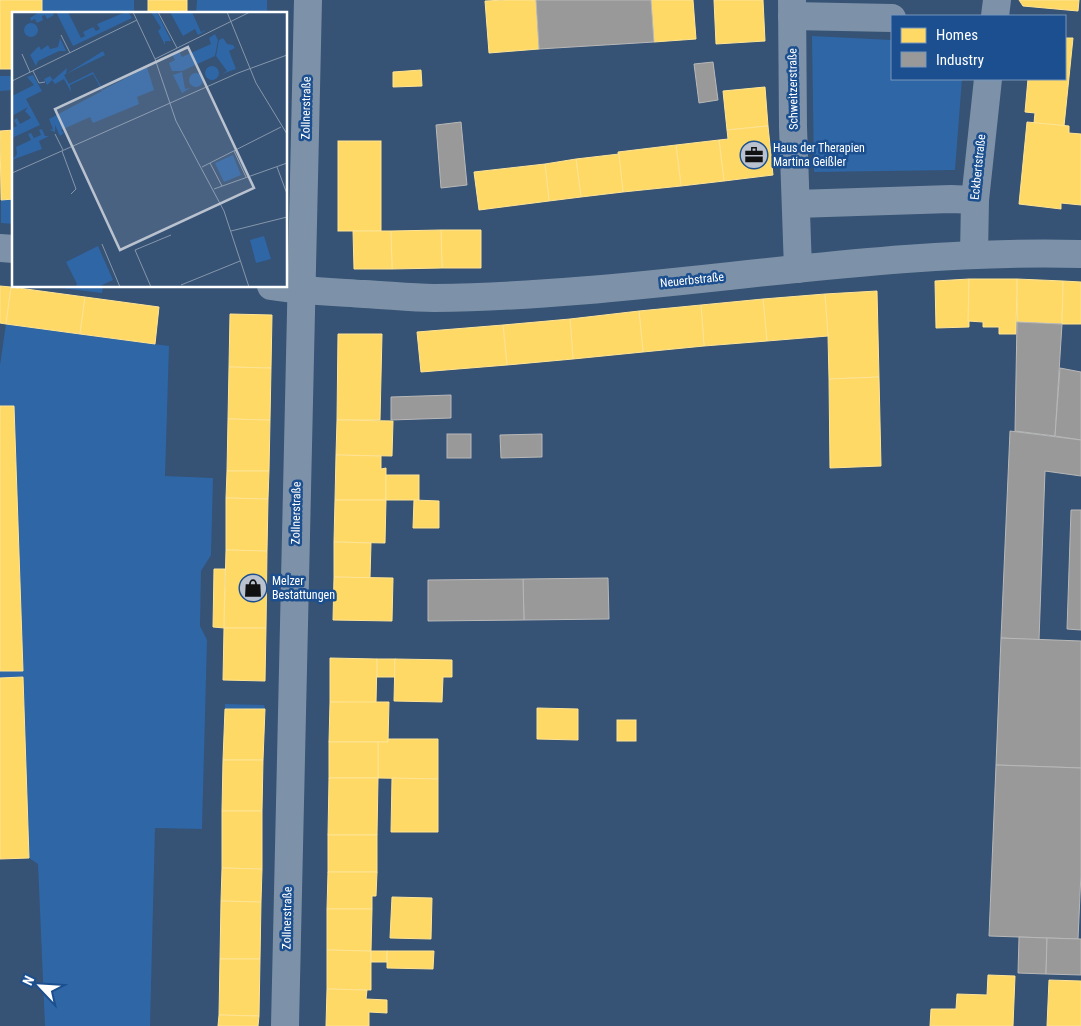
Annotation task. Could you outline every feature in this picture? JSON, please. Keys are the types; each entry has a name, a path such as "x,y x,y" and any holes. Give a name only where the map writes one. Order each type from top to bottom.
{"street":[{"name":"Zollnerstraße","path":"285,1026 308,0"},
{"path":"995,15 997,0"},
{"path":"792,8 891,18"},
{"name":"Schweitzerstraße","path":"792,8 793,127 798,269"},
{"name":"Eckbertstraße","path":"974,255 975,200 988,80"},
{"path":"796,204 951,199 975,200"},
{"name":"Neuerbstraße","path":"283,288 302,291 432,298 514,296 594,290 918,257 1081,254"}],"shaded area":[{"path":"42,0 134,0 134,12 42,12"},
{"path":"197,0 267,0 267,12 196,12"},
{"path":"812,36 891,40 891,80 962,80 955,170 814,172"},
{"path":"0,76 12,76 12,90 0,91"},
{"path":"12,199 12,224 1,223 1,200"},
{"path":"61,288 103,288 102,293"},
{"path":"6,324 169,346 165,476 213,478 211,555 201,571 200,626 207,640 202,829 155,828 150,1026 45,1026 38,864 29,858 23,678 0,678 0,671 23,670 14,406 0,406 0,365"},
{"path":"225,704 264,705 265,709 225,709"}],"building: Homes":[{"path":"0,0 42,0 42,12 12,12 12,69 0,69"},
{"path":"148,0 187,0 187,12 148,12"},
{"path":"536,0 539,49 489,53 485,1"},
{"path":"651,0 693,0 696,39 654,42"},
{"path":"714,0 763,0 765,41 716,44"},
{"path":"1019,0 1079,0 1078,11 1023,6"},
{"path":"1066,38 1073,38 1064,126 1034,123 1035,113 1025,112 1028,80 1066,80"},
{"path":"421,70 422,86 393,87 393,72"},
{"path":"765,87 768,126 727,130 723,91"},
{"path":"1027,122 1069,126 1069,133 1081,134 1081,205 1061,203 1061,209 1019,204"},
{"path":"768,126 773,175 724,181 719,140 728,139 727,130"},
{"path":"12,130 12,199 1,200 0,131"},
{"path":"719,140 724,181 681,186 676,145"},
{"path":"338,141 381,141 381,231 338,231"},
{"path":"676,145 681,186 623,192 618,152"},
{"path":"619,154 623,192 581,197 576,159"},
{"path":"576,159 581,197 549,201 545,164"},
{"path":"545,164 549,201 479,210 474,172"},
{"path":"441,230 481,230 481,268 442,268"},
{"path":"441,230 442,268 392,269 391,231"},
{"path":"353,231 391,231 392,269 354,269"},
{"path":"969,279 969,327 936,328 935,281"},
{"path":"969,279 1017,279 1016,334 999,334 999,327 983,327 983,322 968,321"},
{"path":"1017,279 1063,281 1062,324 1017,322"},
{"path":"1063,281 1081,282 1081,324 1062,324"},
{"path":"0,286 11,287 6,324 0,323"},
{"path":"11,287 85,297 80,334 6,324"},
{"path":"877,291 879,377 829,379 825,294"},
{"path":"825,294 828,336 767,341 763,299"},
{"path":"85,297 159,307 155,344 80,334"},
{"path":"763,299 767,341 704,346 701,305"},
{"path":"701,305 704,346 643,352 639,311"},
{"path":"639,311 643,352 573,359 570,319"},
{"path":"230,314 272,315 271,368 229,367"},
{"path":"570,319 573,359 507,365 503,325"},
{"path":"503,325 507,365 421,372 417,332"},
{"path":"338,334 382,334 380,420 337,420"},
{"path":"229,367 271,368 270,420 228,419"},
{"path":"879,377 881,466 830,468 829,379"},
{"path":"0,406 14,406 23,671 0,671"},
{"path":"228,419 270,420 269,471 227,471"},
{"path":"337,420 393,421 392,456 336,455"},
{"path":"336,455 381,456 381,469 386,468 386,500 335,500"},
{"path":"227,471 269,471 268,499 226,498"},
{"path":"386,475 419,475 419,500 386,500"},
{"path":"226,498 268,499 267,551 226,550"},
{"path":"335,500 386,500 385,543 334,542"},
{"path":"414,500 439,501 439,528 413,528"},
{"path":"334,542 371,543 370,578 334,577"},
{"path":"226,550 267,551 266,628 224,628"},
{"path":"214,569 225,569 224,628 213,627"},
{"path":"334,577 393,578 392,621 333,620"},
{"path":"224,628 266,628 265,681 223,680"},
{"path":"330,658 377,659 376,703 330,702"},
{"path":"377,659 395,659 395,677 377,677"},
{"path":"395,659 452,660 452,677 443,677 442,702 394,701"},
{"path":"23,677 29,858 0,859 0,678"},
{"path":"330,702 389,702 388,742 329,742"},
{"path":"537,708 578,709 578,740 537,739"},
{"path":"225,709 265,709 263,760 223,760"},
{"path":"617,720 636,720 636,741 617,741"},
{"path":"388,739 438,739 438,779 378,778 378,742 388,742"},
{"path":"329,742 378,742 378,778 329,778"},
{"path":"223,760 263,760 262,811 222,811"},
{"path":"329,778 378,778 377,835 328,835"},
{"path":"392,778 438,779 438,832 391,832"},
{"path":"222,811 262,811 262,869 222,868"},
{"path":"328,835 377,835 377,872 328,872"},
{"path":"222,868 262,869 261,902 221,901"},
{"path":"328,872 377,872 376,896 372,896 372,909 327,909"},
{"path":"392,897 432,898 431,939 390,938"},
{"path":"221,901 261,902 260,959 220,959"},
{"path":"327,909 372,909 371,951 327,950"},
{"path":"327,950 371,951 371,990 327,989"},
{"path":"371,951 387,951 387,962 371,962"},
{"path":"387,951 434,951 433,969 387,968"},
{"path":"220,959 260,959 259,1016 219,1015"},
{"path":"988,975 1015,976 1013,1026 930,1026 931,1009 956,1009 957,994 987,995"},
{"path":"1049,980 1081,981 1081,1026 1047,1026"},
{"path":"327,989 367,990 366,999 387,1000 387,1013 369,1012 369,1026 326,1026"},
{"path":"219,1015 259,1016 258,1026 218,1026"}],"building: Industry":[{"path":"536,0 651,0 654,42 539,49"},
{"path":"713,62 718,100 699,103 694,64"},
{"path":"461,122 467,185 441,188 436,125"},
{"path":"1017,322 1062,324 1055,436 1015,431"},
{"path":"1060,368 1081,372 1081,440 1055,436"},
{"path":"451,395 451,418 391,420 391,397"},
{"path":"1010,431 1081,440 1081,476 1045,471 1039,640 1001,638"},
{"path":"447,434 471,434 471,458 447,458"},
{"path":"542,434 542,457 501,458 500,435"},
{"path":"1071,510 1081,510 1081,630 1067,629"},
{"path":"608,578 609,619 524,620 523,579"},
{"path":"523,579 524,620 428,621 428,580"},
{"path":"1001,638 1081,641 1081,768 996,765"},
{"path":"996,765 1081,768 1081,873 1078,939 989,936"},
{"path":"1019,937 1047,938 1046,974 1018,973"},
{"path":"1047,938 1081,939 1081,975 1046,974"}],"place":[{"name":"Haus der Therapien Martina Geißler","path":"754,155"},
{"name":"Melzer Bestattungen","path":"253,588"}]}
